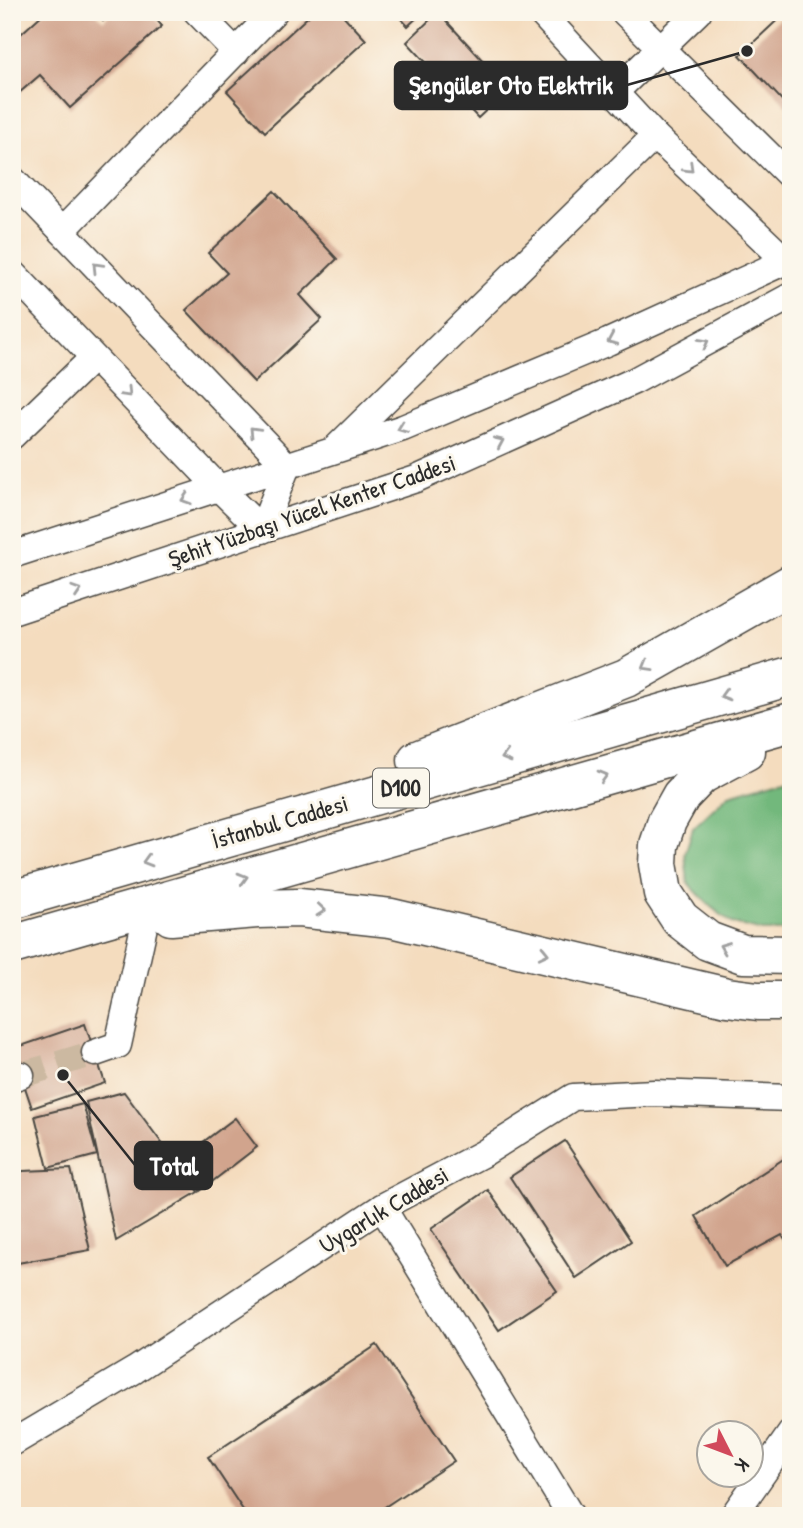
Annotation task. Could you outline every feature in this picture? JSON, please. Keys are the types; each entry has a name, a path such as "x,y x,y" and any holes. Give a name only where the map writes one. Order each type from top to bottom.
{"highway":[{"path":"198,846 626,678 791,583"},
{"name":"İstanbul Caddesi","path":"12,900 791,676"},
{"name":"İstanbul Caddesi","path":"12,945 791,722"},
{"path":"791,734 738,754 701,775 681,796 667,821 659,845 658,864 663,893 680,919 708,941 743,954 791,955"},
{"path":"12,953 180,915 299,908 391,918 727,997 791,1001"}],"street":[{"path":"197,12 236,51"},
{"path":"62,231 274,12"},
{"path":"540,12 655,136 789,261"},
{"path":"624,12 791,177"},
{"path":"615,92 698,12"},
{"path":"332,452 655,136"},
{"path":"12,179 288,466 262,530 12,272"},
{"name":"Şehit Yüzbaşı Yücel Kenter Caddesi","path":"12,555 403,428 608,342 789,261"},
{"name":"Şehit Yüzbaşı Yücel Kenter Caddesi","path":"12,612 428,474 634,381 791,296"},
{"path":"12,436 93,358"},
{"path":"95,1053 118,1045 145,922"},
{"name":"Uygarlık Caddesi","path":"12,1443 135,1370 382,1207 484,1153 573,1097 654,1093 791,1098"},
{"path":"382,1207 571,1516"},
{"path":"733,1516 791,1433"}],"green space":[{"path":"791,776 791,931 762,931 732,923 711,907 688,883 685,854 693,828 729,794"}],"building":[{"path":"45,12 95,12 103,21 112,12 150,12 162,26 70,108 40,75 12,99 12,42"},
{"path":"313,12 340,12 366,40 265,132 227,91"},
{"path":"395,12 423,12 408,26"},
{"path":"438,12 509,89 478,118 407,42"},
{"path":"786,12 791,12 791,110 740,55"},
{"path":"274,191 337,259 300,295 322,319 254,382 186,310 227,273 208,253"},
{"path":"85,1024 105,1083 32,1108 12,1049"},
{"path":"124,1092 198,1192 116,1241 86,1102"},
{"path":"83,1104 97,1155 48,1168 35,1116"},
{"path":"235,1118 257,1147 200,1191 178,1161"},
{"path":"565,1141 631,1241 576,1278 510,1177"},
{"path":"785,1158 791,1160 791,1250 782,1235 725,1266 696,1216"},
{"path":"71,1169 90,1250 12,1264 12,1179 23,1171"},
{"path":"488,1190 557,1291 499,1330 431,1229"},
{"path":"377,1345 454,1461 371,1516 247,1516 208,1457"}],"tunnel":[{"path":"21,1075 95,1053"}],"place":[{"name":"Şengüler Oto Elektrik","path":"747,51"},
{"name":"Total","path":"63,1075"}]}
